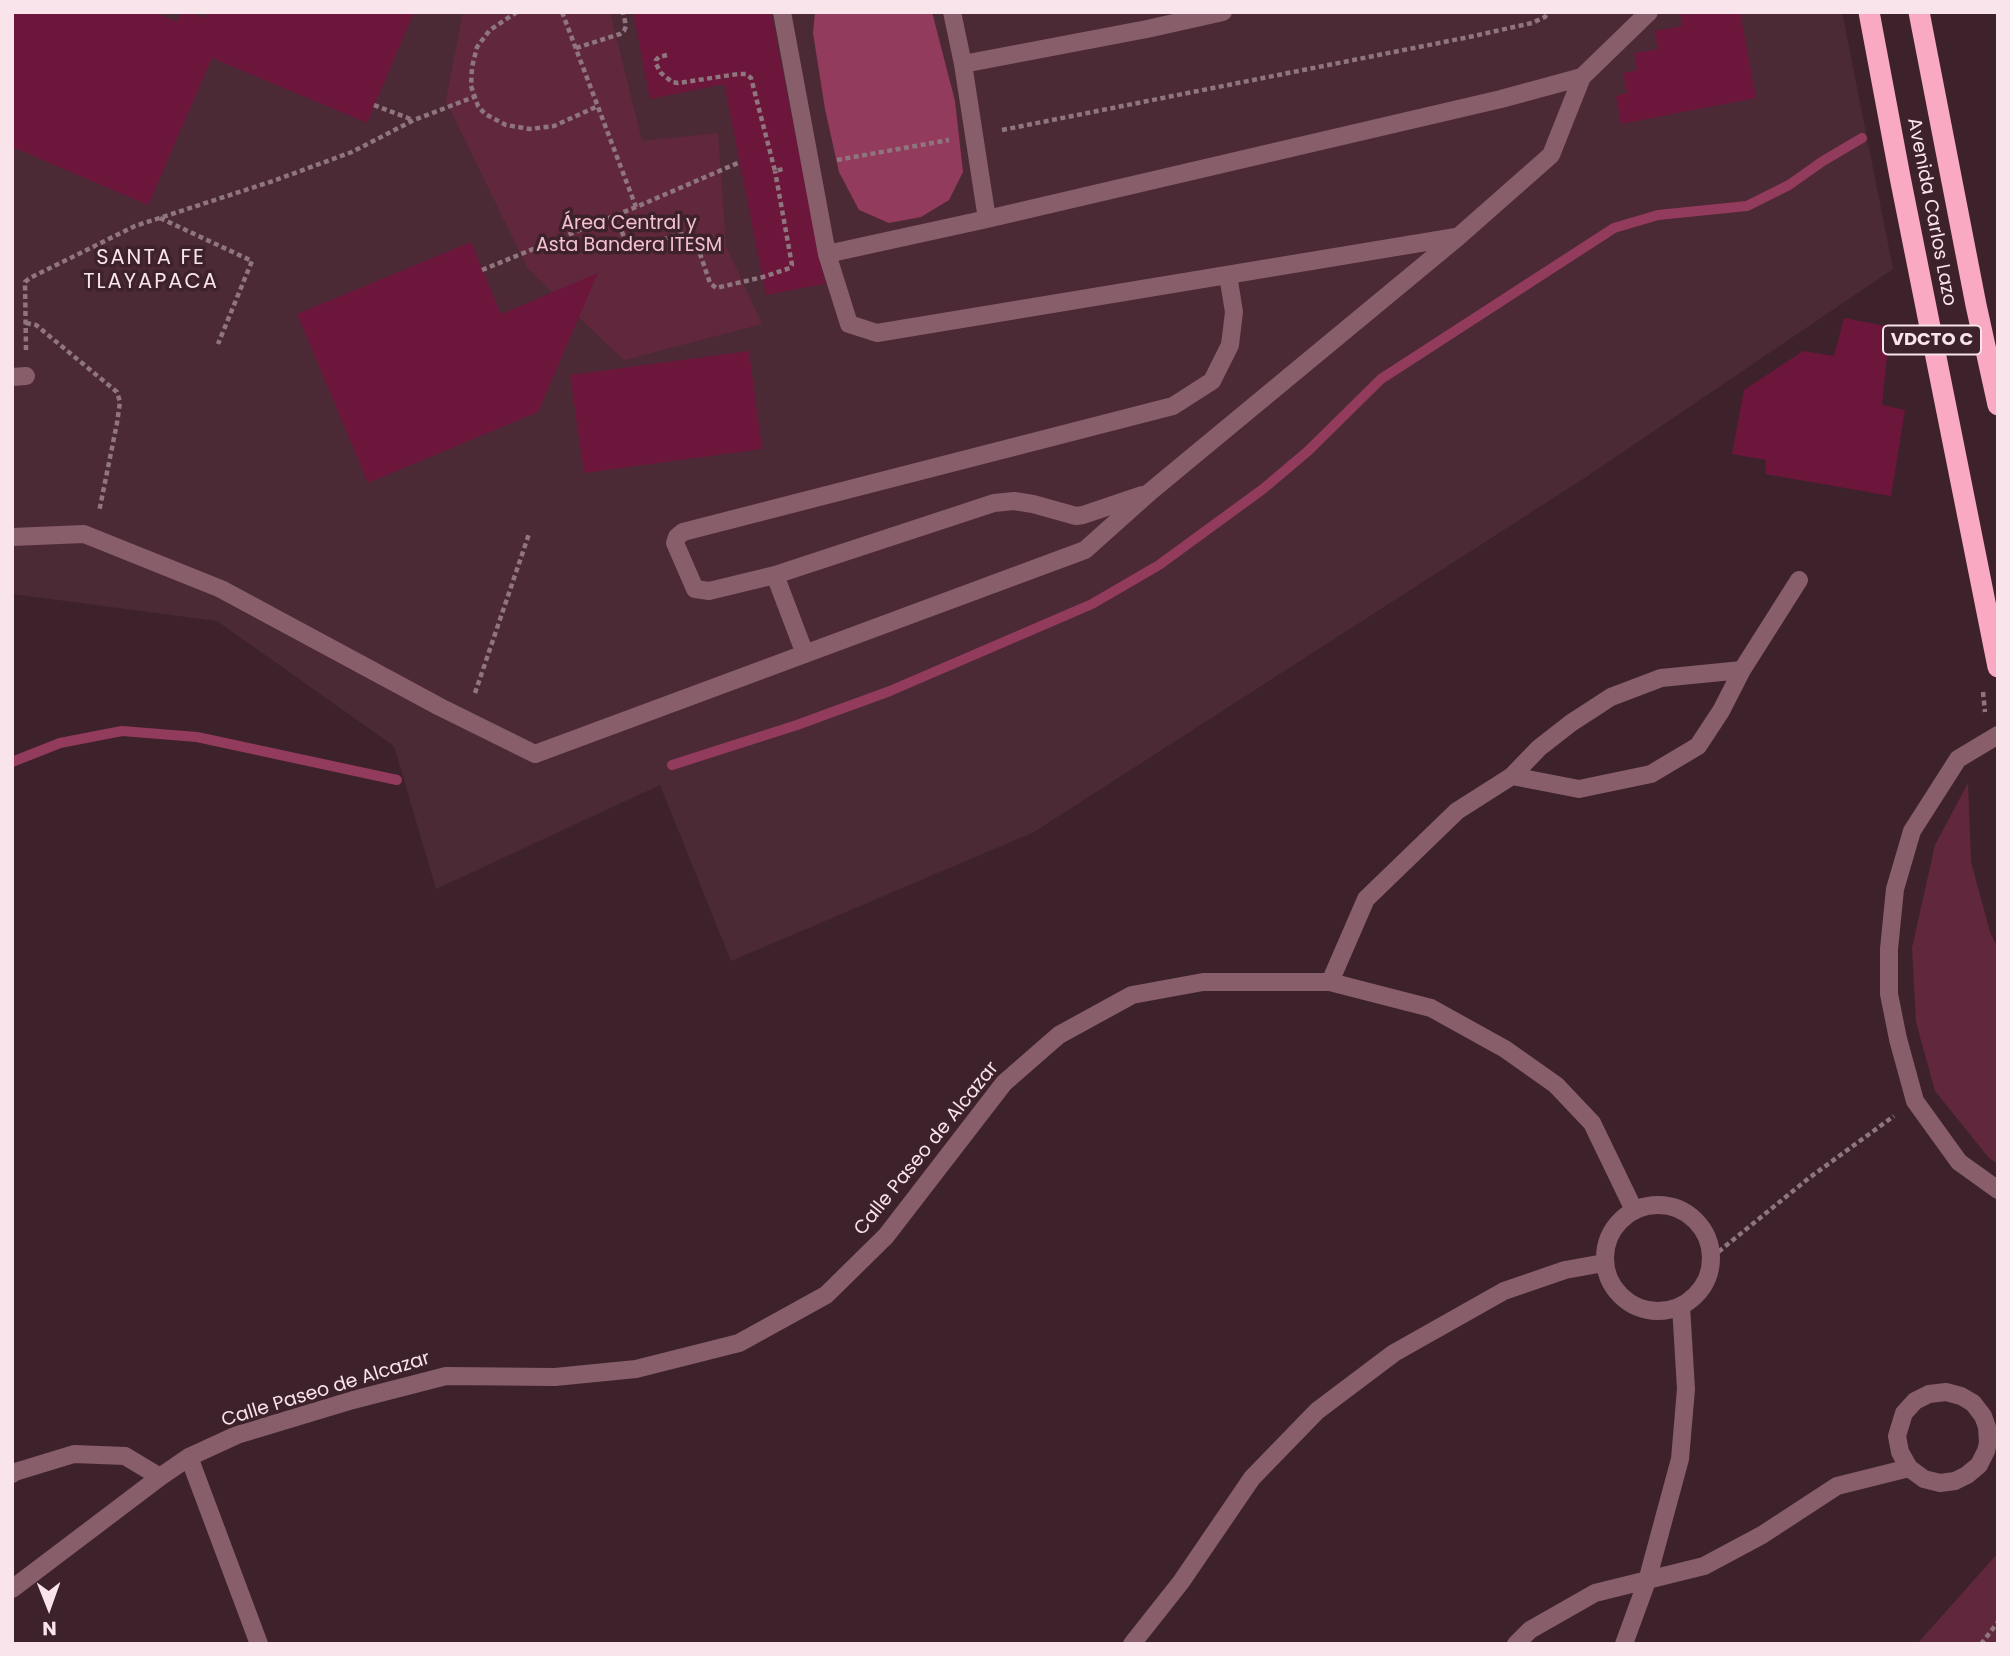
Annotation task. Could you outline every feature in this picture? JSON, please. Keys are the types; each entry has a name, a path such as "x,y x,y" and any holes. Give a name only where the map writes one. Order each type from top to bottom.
{"highway":[{"name":"Avenida Carlos Lazo","path":"1919,12 1998,405"},
{"name":"Avenida Carlos Lazo","path":"1868,17 1998,667"}],"street":[{"path":"782,12 827,254 849,324 877,333 1458,237"},
{"path":"952,12 963,64 987,219"},
{"path":"963,64 1223,12"},
{"path":"12,537 84,534 221,589 465,720 535,754 1085,550 1151,491 1458,237 1551,155 1582,77 1649,12"},
{"path":"827,254 1501,99 1582,77"},
{"path":"1151,491 1076,516 1033,504 1014,501 994,503 775,575 709,591 695,589 675,543 683,532 696,528 1172,406 1212,381 1230,345 1234,312 1228,275"},
{"path":"775,575 805,654"},
{"path":"1512,776 1579,789 1651,774 1699,746 1742,670 1800,580"},
{"path":"1330,982 1366,899 1457,811 1512,776 1539,748 1571,723 1611,697 1661,678 1742,670"},
{"path":"1998,735 1958,759 1912,831 1895,889 1889,948 1889,994 1915,1101 1959,1162 1998,1190"},
{"name":"Calle Paseo de Alcazar","path":"12,1589 160,1476 189,1458 237,1435 353,1400 446,1376 555,1377 636,1369 739,1343 826,1296 887,1236 1004,1083 1059,1035 1132,995 1203,982 1330,982 1431,1009 1505,1049 1556,1085 1592,1123 1634,1210"},
{"path":"1656,1204 1677,1208 1695,1219 1708,1236 1712,1257 1708,1277 1698,1294 1681,1306 1661,1311 1641,1308 1623,1298 1610,1283 1604,1263 1606,1242 1617,1222 1634,1210 1656,1204"},
{"path":"1132,1644 1181,1582 1252,1478 1317,1411 1394,1353 1504,1291 1565,1270 1604,1263"},
{"path":"1624,1644 1647,1581 1680,1459 1686,1389 1681,1306"},
{"path":"1946,1392 1961,1396 1973,1404 1983,1416 1992,1453 1967,1475 1955,1481 1940,1483 1924,1479 1909,1468 1900,1452 1897,1436 1904,1413 1915,1401 1929,1394 1946,1392"},
{"path":"12,1474 74,1454 125,1456 160,1476"},
{"path":"189,1458 258,1644"},
{"path":"1516,1644 1530,1630 1595,1593 1704,1566 1762,1535 1837,1486 1909,1468"}],"path":[{"path":"517,12 490,30 477,47 471,86 478,106 485,114 506,125 530,129 554,126 598,106"},
{"path":"562,12 636,207"},
{"path":"576,48 624,31 626,26 623,12"},
{"path":"992,132 1469,37 1532,23 1545,17 1548,12"},
{"path":"614,216 627,244 634,247 645,247 677,234 694,236 710,283 716,288 763,277 792,265 775,171 751,78 746,74 738,74 672,82 661,73 656,64 659,57 667,55"},
{"path":"94,537 120,402 117,392 36,325 26,321 25,282 135,226 274,181 352,152 414,120 474,97"},
{"path":"374,106 414,120"},
{"path":"828,162 951,139"},
{"path":"482,270 740,162"},
{"path":"775,171 788,169"},
{"path":"159,218 252,261 218,344"},
{"path":"465,720 529,534"},
{"path":"1712,1257 1809,1178 1915,1101"},
{"path":"1981,1644 1998,1622"}],"shaded area":[{"path":"12,12 1842,12 1893,269 1586,477 1034,832 731,961 660,785 436,889 394,746 217,621 12,594"},
{"path":"815,12 932,12 955,101 963,172 949,200 921,217 889,223 859,210 839,172 825,109 813,33"}],"green space":[{"name":"Área Central y Asta Bandera ITESM","path":"463,12 610,12 642,141 718,133 726,246 762,324 624,360 528,269 446,101"},
{"path":"1968,783 1971,862 1990,932 1998,949 1998,1164 1989,1158 1935,1091 1916,1022 1912,948 1935,845"},
{"path":"1998,1553 1998,1644 1917,1644"}],"building":[{"path":"12,12 154,12 177,22 181,12 191,12 204,18 207,12 414,12 367,123 212,58 148,205 12,147"},
{"path":"633,12 771,12 825,284 766,295 724,84 650,99"},
{"path":"1680,12 1740,12 1756,98 1621,124 1616,96 1627,93 1623,73 1637,70 1634,53 1658,49 1654,31 1682,26"},
{"path":"471,242 501,314 598,273 538,412 368,483 297,314"},
{"path":"1844,318 1890,327 1882,405 1905,410 1891,496 1765,474 1766,460 1732,454 1744,390 1803,351 1834,356"},
{"path":"749,351 762,449 584,473 570,375"}],"waterway":[{"path":"672,765 797,725 890,691 1092,604 1159,565 1263,489 1308,451 1381,379 1614,228 1658,215 1747,206 1789,185 1862,138"},
{"path":"12,762 60,743 122,731 197,737 397,780"}],"district":[{"name":"SANTA FE TLAYAPACA","path":"151,271"}]}
